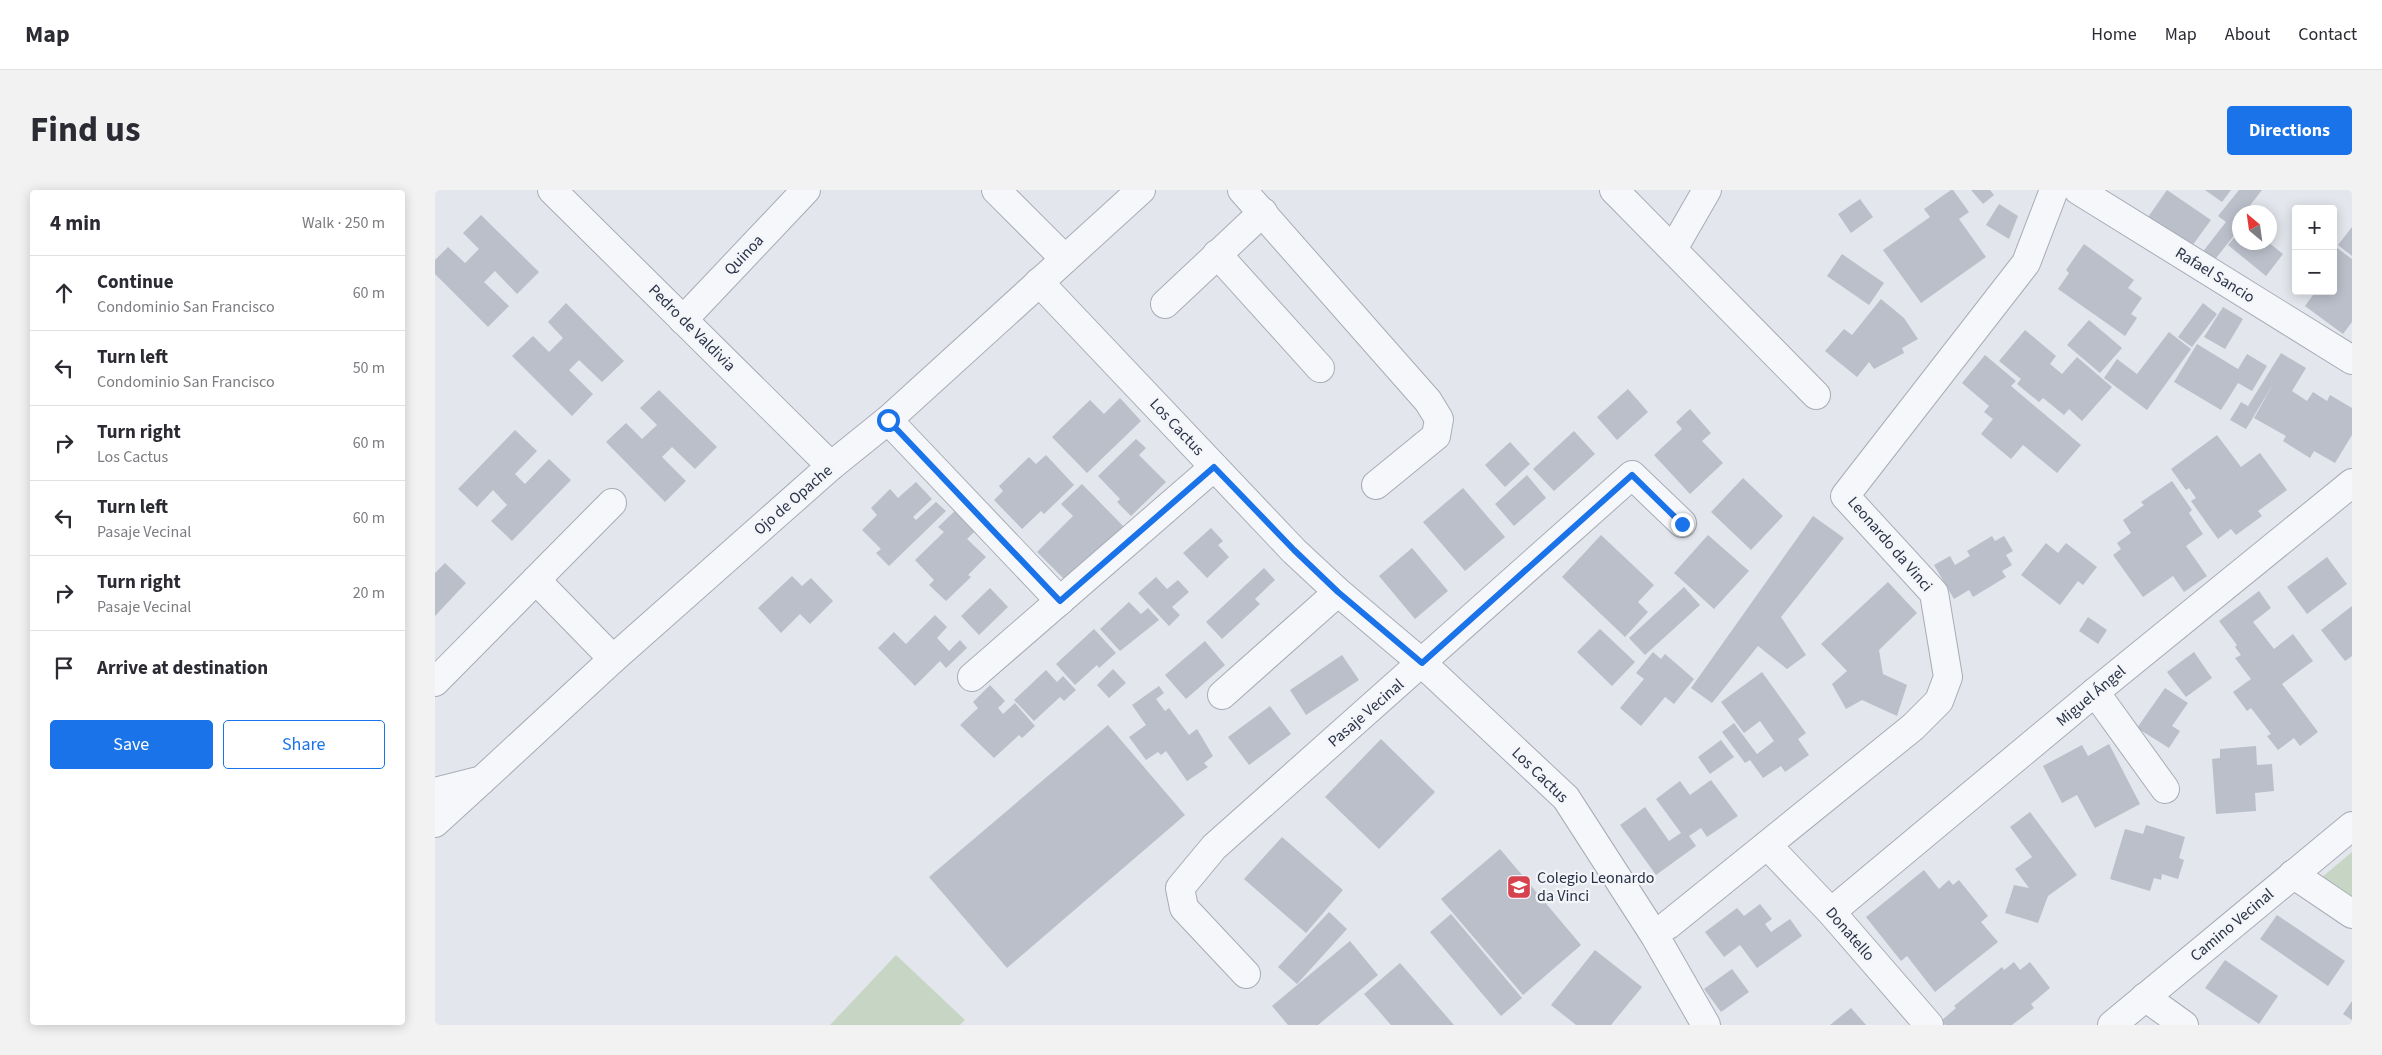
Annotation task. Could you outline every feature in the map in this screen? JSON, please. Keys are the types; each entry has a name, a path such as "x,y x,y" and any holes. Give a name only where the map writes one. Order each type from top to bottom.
{"street":[{"name":"Pedro de Valdivia","path":"552,190 831,466"},
{"name":"Quinoa","path":"683,320 806,190"},
{"path":"996,190 1065,259"},
{"name":"Ojo de Opache","path":"435,792 482,780 613,659 831,466 888,420 1141,190"},
{"path":"1242,190 1428,401 1439,419 1436,436 1376,485"},
{"path":"1614,190 1816,395"},
{"path":"1673,249 1707,190"},
{"name":"Leonardo da Vinci","path":"1668,925 1913,727 1939,701 1948,677 1934,593 1845,496 2026,262 2053,190"},
{"name":"Rafael Sancio","path":"2078,190 2352,360"},
{"path":"1165,304 1263,212"},
{"path":"1217,254 1320,368"},
{"name":"Los Cactus","path":"1039,282 1294,550 1338,592 1422,663 1566,798 1655,936 1706,1025"},
{"path":"888,420 1060,601"},
{"path":"972,677 1214,467"},
{"name":"Pasaje Vecinal","path":"1246,974 1183,908 1180,888 1214,847 1632,475 1682,524"},
{"name":"Miguel Ángel","path":"1831,912 2095,692 2352,483"},
{"path":"435,682 612,503"},
{"path":"536,580 613,659"},
{"path":"1222,694 1338,592"},
{"path":"2095,692 2165,789"},
{"path":"435,824 482,780"},
{"name":"Camino Vecinal","path":"2112,1025 2352,826"},
{"name":"Donatello","path":"1768,846 1831,912 1929,1025"},
{"path":"2293,874 2352,914"},
{"path":"2145,997 2184,1025"}],"green space":[{"path":"2352,852 2352,898 2321,878"},
{"path":"896,955 965,1020 960,1025 830,1025"}],"building":[{"path":"1953,190 1969,212 1959,219 1986,257 1921,303 1883,250 1930,217 1924,209"},
{"path":"1971,190 1990,190 1994,195 1983,204"},
{"path":"2167,190 2211,220 2189,250 2146,220"},
{"path":"2205,190 2231,190 2222,202"},
{"path":"2239,190 2262,190 2250,205 2232,205 2232,238 2213,262 2201,254 2226,222 2218,216"},
{"path":"1860,199 1873,217 1851,233 1838,214"},
{"path":"1999,204 2018,216 2009,239 1986,225"},
{"path":"481,215 539,272 517,294 495,271 484,282 509,306 488,327 435,274 435,260 448,247 465,263 479,249 463,233"},
{"path":"2352,227 2352,256 2338,245"},
{"path":"2232,240 2232,248 2228,245"},
{"path":"2084,244 2134,280 2128,288 2142,298 2131,314 2137,318 2125,336 2058,289 2069,273 2066,270"},
{"path":"2337,248 2352,259 2352,322 2343,334 2305,306 2313,295 2337,295"},
{"path":"2277,249 2283,254 2266,276 2234,250"},
{"path":"1842,254 1884,283 1869,305 1827,276"},
{"path":"1881,299 1904,318 1918,339 1902,348 1904,353 1874,369 1869,362 1857,377 1825,351 1844,329 1852,335"},
{"path":"566,303 624,361 602,382 579,360 569,370 593,394 572,416 512,356 533,336 549,352 563,338 548,322"},
{"path":"2203,303 2217,314 2192,347 2178,337"},
{"path":"2223,307 2243,319 2225,349 2204,337"},
{"path":"2089,320 2122,348 2100,373 2067,345"},
{"path":"2025,330 2056,356 2050,364 2062,374 2077,357 2112,387 2082,421 2069,409 2064,415 2043,398 2039,402 2017,384 2021,379 1999,361"},
{"path":"2169,332 2191,349 2147,410 2104,378 2117,359 2137,374"},
{"path":"2197,344 2238,369 2247,354 2267,366 2252,391 2238,383 2221,410 2174,382"},
{"path":"2281,353 2306,368 2292,391 2307,401 2313,392 2327,401 2330,395 2352,408 2352,435 2335,463 2314,451 2310,458 2283,441 2286,436 2254,418 2275,381 2246,429 2230,420 2241,402 2248,406"},
{"path":"1985,355 2016,381 2011,386 2081,445 2057,473 2023,445 2011,459 1981,434 1993,419 1984,412 1989,406 1962,383"},
{"path":"1628,389 1648,412 1617,440 1597,417"},
{"path":"659,390 717,447 695,469 672,447 662,457 686,481 665,502 606,442 626,423 642,439 657,425 640,408"},
{"path":"1120,398 1141,421 1087,473 1052,437 1090,400 1104,414"},
{"path":"1690,409 1711,433 1702,441 1723,463 1690,494 1654,455 1682,429 1676,422"},
{"path":"515,430 537,451 515,474 525,484 549,459 571,480 512,541 491,521 507,505 493,490 477,507 458,489"},
{"path":"1574,431 1595,454 1554,491 1533,469"},
{"path":"2217,435 2241,467 2260,453 2287,490 2258,511 2262,516 2236,535 2231,529 2218,539 2191,501 2196,498 2189,488 2186,490 2171,469"},
{"path":"1136,439 1146,448 1139,455 1166,482 1131,516 1117,502 1120,499 1098,476"},
{"path":"1510,442 1530,464 1505,487 1485,465"},
{"path":"1046,455 1074,485 1044,514 1041,511 1022,529 994,500 1003,491 999,486 1029,457 1036,464"},
{"path":"1527,475 1546,498 1514,526 1495,504"},
{"path":"1743,478 1783,516 1751,550 1711,512"},
{"path":"2172,481 2192,510 2189,513 2203,534 2186,546 2207,576 2184,592 2173,576 2143,597 2113,555 2121,549 2117,543 2131,533 2123,520 2144,505 2141,502"},
{"path":"916,482 932,499 913,517 916,520 936,502 946,511 889,566 876,553 881,549 862,530 877,515 871,508 890,489 898,498"},
{"path":"1082,484 1124,527 1067,582 1037,552 1073,516 1061,504"},
{"path":"1463,488 1505,537 1465,571 1423,522"},
{"path":"957,509 976,530 967,539 986,557 968,575 971,577 946,601 929,585 934,580 915,560 944,532 938,527"},
{"path":"1813,516 1844,538 1781,617 1806,655 1787,669 1758,646 1712,703 1691,688"},
{"path":"1211,528 1223,541 1218,545 1229,557 1207,578 1183,553"},
{"path":"1601,535 1654,585 1638,602 1648,612 1625,637 1562,577"},
{"path":"1708,535 1749,571 1714,609 1674,573"},
{"path":"1992,536 1995,541 2004,536 2013,551 2006,555 2012,565 2002,571 2006,577 1973,597 1969,590 1954,599 1934,565 1950,556 1955,565 1970,556 1967,551"},
{"path":"2046,543 2058,553 2066,543 2097,567 2083,585 2078,581 2060,605 2021,575"},
{"path":"1412,548 1448,591 1415,619 1379,576"},
{"path":"2327,557 2347,584 2307,614 2287,587"},
{"path":"445,563 466,583 435,616 435,573"},
{"path":"1264,568 1275,580 1255,599 1260,604 1222,639 1206,622"},
{"path":"792,576 802,586 811,578 833,601 810,624 800,614 781,633 758,608"},
{"path":"1156,577 1167,589 1178,580 1189,592 1172,607 1180,615 1169,626 1138,593"},
{"path":"1888,582 1917,613 1879,650 1883,674 1907,685 1897,716 1862,700 1846,709 1832,684 1847,671 1821,644"},
{"path":"1684,587 1700,605 1645,655 1629,638"},
{"path":"990,588 1008,607 979,635 961,616"},
{"path":"2259,591 2271,608 2253,622 2274,649 2293,634 2313,661 2282,684 2318,732 2300,746 2294,738 2278,750 2267,736 2271,734 2251,708 2247,711 2233,692 2251,679 2235,658 2241,655 2235,647 2237,645 2219,621"},
{"path":"1129,602 1141,614 1148,608 1159,620 1120,651 1100,629"},
{"path":"2352,606 2352,656 2345,661 2321,630"},
{"path":"935,615 947,627 937,638 949,651 960,640 967,648 946,668 940,661 915,686 878,648 894,632 906,644"},
{"path":"2088,617 2107,630 2098,644 2079,631"},
{"path":"1094,629 1116,653 1099,668 1097,665 1075,685 1056,664"},
{"path":"1600,629 1635,662 1612,686 1577,652"},
{"path":"1205,641 1225,665 1186,699 1165,675"},
{"path":"1653,652 1661,659 1665,654 1694,679 1674,704 1665,697 1641,726 1620,708 1644,679 1636,673"},
{"path":"2194,652 2212,678 2186,697 2167,672"},
{"path":"1342,655 1359,680 1306,715 1290,690"},
{"path":"1113,669 1126,683 1109,698 1097,685"},
{"path":"1046,670 1057,682 1063,676 1076,690 1064,701 1060,697 1034,721 1014,700"},
{"path":"1762,672 1806,733 1798,739 1809,755 1785,772 1781,766 1763,778 1750,760 1745,763 1722,732 1734,723 1757,754 1774,741 1760,721 1744,733 1721,702"},
{"path":"990,685 1005,701 998,708 1003,714 1015,703 1035,726 1022,738 1019,735 994,758 960,725 978,708 973,702"},
{"path":"1159,686 1164,693 1156,699 1165,711 1169,708 1189,735 1197,729 1213,756 1204,763 1208,767 1187,781 1166,751 1161,755 1158,752 1146,760 1129,737 1146,725 1132,705"},
{"path":"2165,688 2188,703 2172,726 2180,731 2169,748 2137,728"},
{"path":"1270,706 1291,734 1249,765 1228,737"},
{"path":"1108,725 1185,815 1007,968 929,877"},
{"path":"1381,739 1435,792 1379,849 1325,797"},
{"path":"1721,740 1734,757 1710,774 1698,757"},
{"path":"2109,744 2140,804 2095,828 2077,795 2062,803 2043,766 2082,745 2088,756"},
{"path":"2256,746 2257,765 2272,764 2274,791 2255,793 2256,811 2216,814 2212,759 2220,758 2220,749"},
{"path":"1711,780 1738,816 1707,837 1701,828 1689,836 1696,846 1656,875 1620,825 1645,807 1669,841 1681,833 1656,799 1680,781 1690,795"},
{"path":"2030,812 2077,875 2048,896 2038,923 2005,913 2014,885 2029,888 2015,869 2032,857 2010,827"},
{"path":"2146,825 2185,837 2179,858 2184,860 2178,879 2162,874 2161,880 2154,878 2150,891 2110,879 2125,829 2143,834"},
{"path":"1282,837 1343,890 1306,933 1244,879"},
{"path":"1500,849 1581,945 1523,995 1441,899"},
{"path":"1924,870 1939,889 1949,880 1953,885 1959,880 1988,916 1981,922 1998,942 1935,992 1907,956 1901,961 1866,917"},
{"path":"1760,904 1772,919 1765,924 1771,932 1790,919 1802,936 1757,968 1740,945 1724,957 1705,932 1737,908 1744,916"},
{"path":"1329,912 1347,929 1297,984 1278,967"},
{"path":"1451,914 1522,998 1501,1016 1430,932"},
{"path":"2277,915 2345,961 2328,986 2260,939"},
{"path":"1350,941 1378,975 1318,1025 1288,1025 1272,1006"},
{"path":"1595,950 1642,987 1611,1025 1576,1025 1551,1005"},
{"path":"2225,960 2278,996 2259,1024 2205,988"},
{"path":"2014,962 2020,970 2030,962 2050,988 2031,1004 2034,1008 2012,1025 1945,1025 1941,1021 1956,1008 1954,1006 2002,967 2004,970"},
{"path":"1400,963 1454,1025 1391,1025 1364,994"},
{"path":"1732,969 1749,992 1721,1012 1704,989"},
{"path":"2352,1001 2352,1020 2343,1014"},
{"path":"1851,1008 1866,1025 1830,1025"}],"place":[{"name":"Colegio Leonardo da Vinci","path":"1519,887"}],"route":[{"path":"888,420 1060,601 1214,467 1294,550 1338,592 1422,663 1632,475 1682,524"}]}
